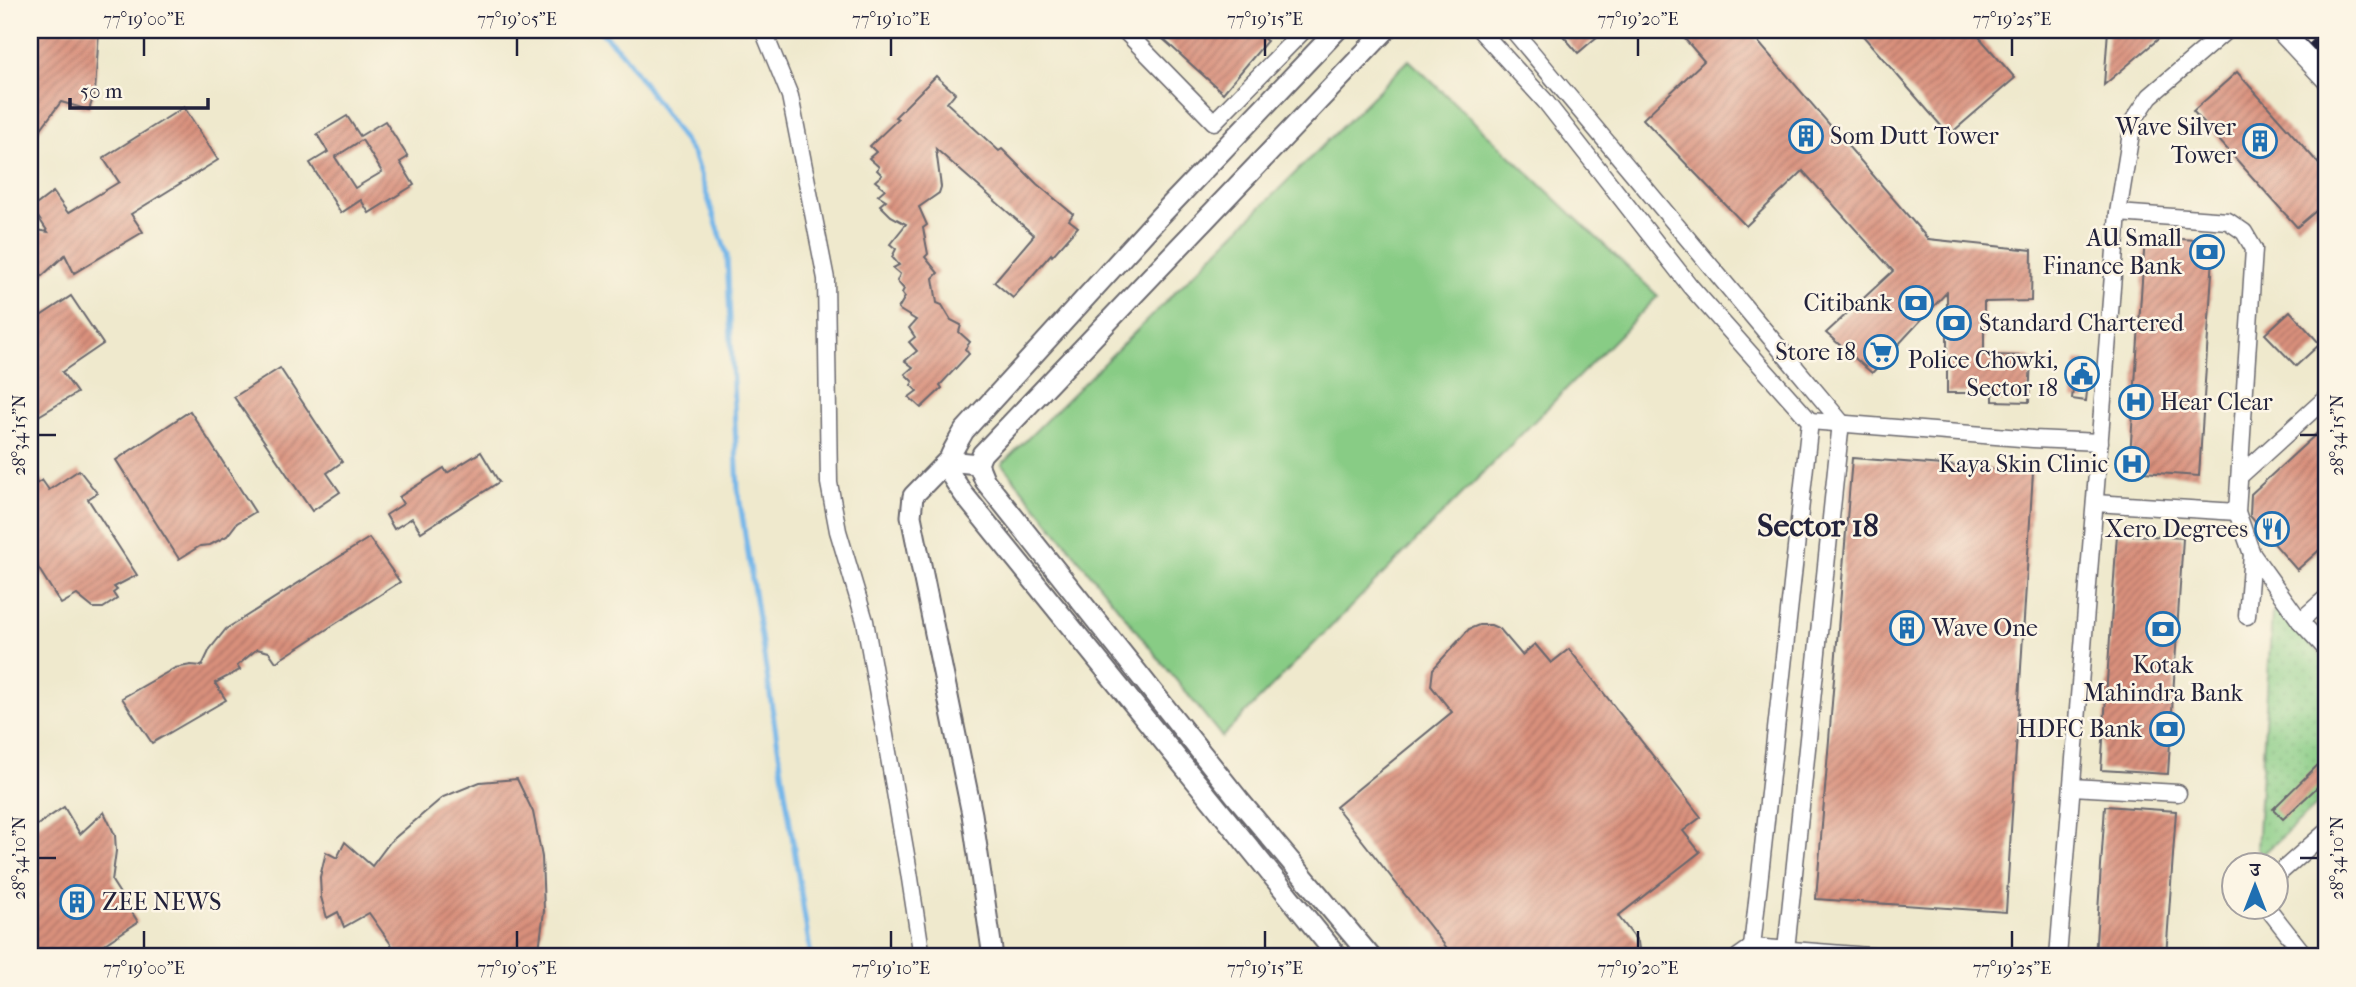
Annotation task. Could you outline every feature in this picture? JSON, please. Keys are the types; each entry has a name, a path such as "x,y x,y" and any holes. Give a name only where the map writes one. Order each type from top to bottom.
{"main road":[{"path":"2281,30 2326,78"}],"street":[{"path":"763,30 790,96 825,279 828,483 838,531 864,621 922,957"},
{"path":"1124,30 1214,122 1304,30"},
{"path":"993,957 972,814 910,504 913,496 947,461 964,431 1160,216 1337,30"},
{"path":"1371,957 1239,800 985,481 978,464 982,454 1386,30"},
{"path":"1480,30 1545,102 1690,286 1810,421 2099,442"},
{"path":"1513,30 1841,422 1783,954"},
{"path":"2058,957 2118,213 2133,121 2150,96 2227,30"},
{"path":"2118,213 2228,221 2245,232 2254,249 2238,512 2252,554 2300,621 2326,649"},
{"path":"2240,476 2326,398"},
{"path":"1738,957 1752,947 1810,421"},
{"path":"947,461 978,464"},
{"path":"947,461 947,470 965,496 1338,957"},
{"path":"2095,503 2238,512"},
{"path":"2247,616 2252,554"},
{"path":"2300,621 2326,597"},
{"path":"2072,787 2178,793"},
{"path":"2290,864 2326,832"},
{"path":"2277,920 2306,957"},
{"path":"1752,947 1783,954 1882,957"}],"green space":[{"path":"1409,60 1658,296 1222,737 1002,464"},
{"path":"2277,609 2326,661 2326,797 2268,850 2258,850 2257,849 2272,613"}],"building":[{"path":"30,30 99,30 95,92 89,110 61,102 30,143"},
{"path":"1153,30 1272,30 1264,39 1267,41 1223,93"},
{"path":"1558,30 1605,30 1578,53"},
{"name":"Som Dutt Tower","path":"1677,30 1748,30 1928,239 2032,250 2031,301 1984,302 1984,355 2031,356 2029,402 1993,401 1993,393 1947,393 1947,292 1872,373 1826,333 1893,271 1803,171 1746,226 1643,119 1704,61"},
{"path":"1858,30 1973,30 2015,78 1949,135"},
{"path":"2108,30 2169,30 2104,85"},
{"name":"Wave Silver Tower","path":"2237,72 2326,172 2326,222 2316,211 2297,227 2193,111"},
{"path":"936,76 955,93 947,103 1073,214 1069,220 1078,227 1013,298 994,282 1034,235 936,149 941,187 939,193 919,207 927,225 923,228 928,254 925,257 938,273 933,278 937,303 942,305 951,320 961,325 959,332 970,342 965,349 969,354 940,385 942,388 921,408 909,397 917,391 905,374 913,367 905,361 917,351 909,342 915,337 909,328 916,320 898,309 905,297 902,293 904,289 897,281 900,274 893,268 899,265 892,257 896,249 890,244 906,224 891,216 880,205 886,200 878,195 885,189 875,181 882,175 877,170 879,167 869,158 876,152 870,146"},
{"path":"184,107 218,160 131,214 143,232 74,273 65,255 30,287 30,229 48,232 32,208 53,192 68,213 119,182 103,158"},
{"path":"347,116 360,136 385,121 408,157 400,162 414,185 369,213 361,200 341,213 310,163 328,152 317,134","holes":["362,140 382,172 355,188 335,157"]},
{"path":"2145,237 2214,241 2199,476 2129,471"},
{"path":"71,296 103,344 62,372 77,393 30,421 30,323"},
{"path":"2290,311 2320,344 2296,366 2265,334"},
{"name":"Police Chowki, Sector 18","path":"2076,360 2090,362 2086,401 2072,399"},
{"path":"280,368 342,462 327,473 340,492 312,511 234,397"},
{"path":"190,411 255,512 237,523 227,536 210,545 200,546 179,559 116,460"},
{"path":"2326,425 2326,544 2297,570 2250,516 2251,494"},
{"path":"481,452 499,482 421,532 412,518 394,529 386,515 403,504 399,497 444,468 447,473"},
{"name":"Wave One","path":"1852,458 2033,472 2006,912 1816,899"},
{"path":"79,470 97,493 88,499 137,575 114,587 117,590 113,593 117,599 103,608 93,608 77,595 61,604 30,555 30,488 42,480 49,490"},
{"path":"2117,534 2183,538 2168,774 2101,770"},
{"path":"369,538 400,582 276,662 269,652 257,649 237,666 240,670 215,683 226,700 152,743 122,698 175,668 202,666 210,649 226,629"},
{"path":"1479,625 1491,625 1500,629 1522,655 1535,644 1551,663 1569,649 1701,817 1683,831 1700,852 1618,916 1638,942 1640,957 1454,957 1336,807 1452,712 1431,686 1433,669 1469,629"},
{"path":"2326,757 2326,779 2283,819 2273,809"},
{"path":"517,779 533,812 542,857 544,911 538,957 400,957 369,913 344,927 338,912 327,918 321,897 320,877 326,852 337,858 345,842 372,866 390,842 443,797 480,782"},
{"path":"2105,806 2176,811 2166,957 2095,957"},
{"name":"ZEE NEWS","path":"64,807 80,834 104,812 115,835 112,881 138,922 85,957 30,957 30,830"}],"waterway":[{"path":"599,30 624,55 693,154 727,255 738,490 811,957"}],"railway":[{"path":"2300,30 2326,57"},
{"path":"2321,30 2326,35"}],"place":[{"name":"Som Dutt Tower","path":"1806,136"},
{"name":"Wave Silver Tower","path":"2260,141"},
{"name":"AU Small Finance Bank","path":"2207,252"},
{"name":"Citibank","path":"1916,303"},
{"name":"Standard Chartered","path":"1954,323"},
{"name":"Store 18","path":"1881,352"},
{"name":"Police Chowki, Sector 18","path":"2082,374"},
{"name":"Hear Clear","path":"2136,402"},
{"name":"Kaya Skin Clinic","path":"2132,464"},
{"name":"Xero Degrees","path":"2272,529"},
{"name":"Wave One","path":"1907,628"},
{"name":"Kotak Mahindra Bank","path":"2163,629"},
{"name":"HDFC Bank","path":"2167,729"},
{"name":"ZEE NEWS","path":"77,902"}],"district":[{"name":"Sector 18","path":"1818,525"}]}
